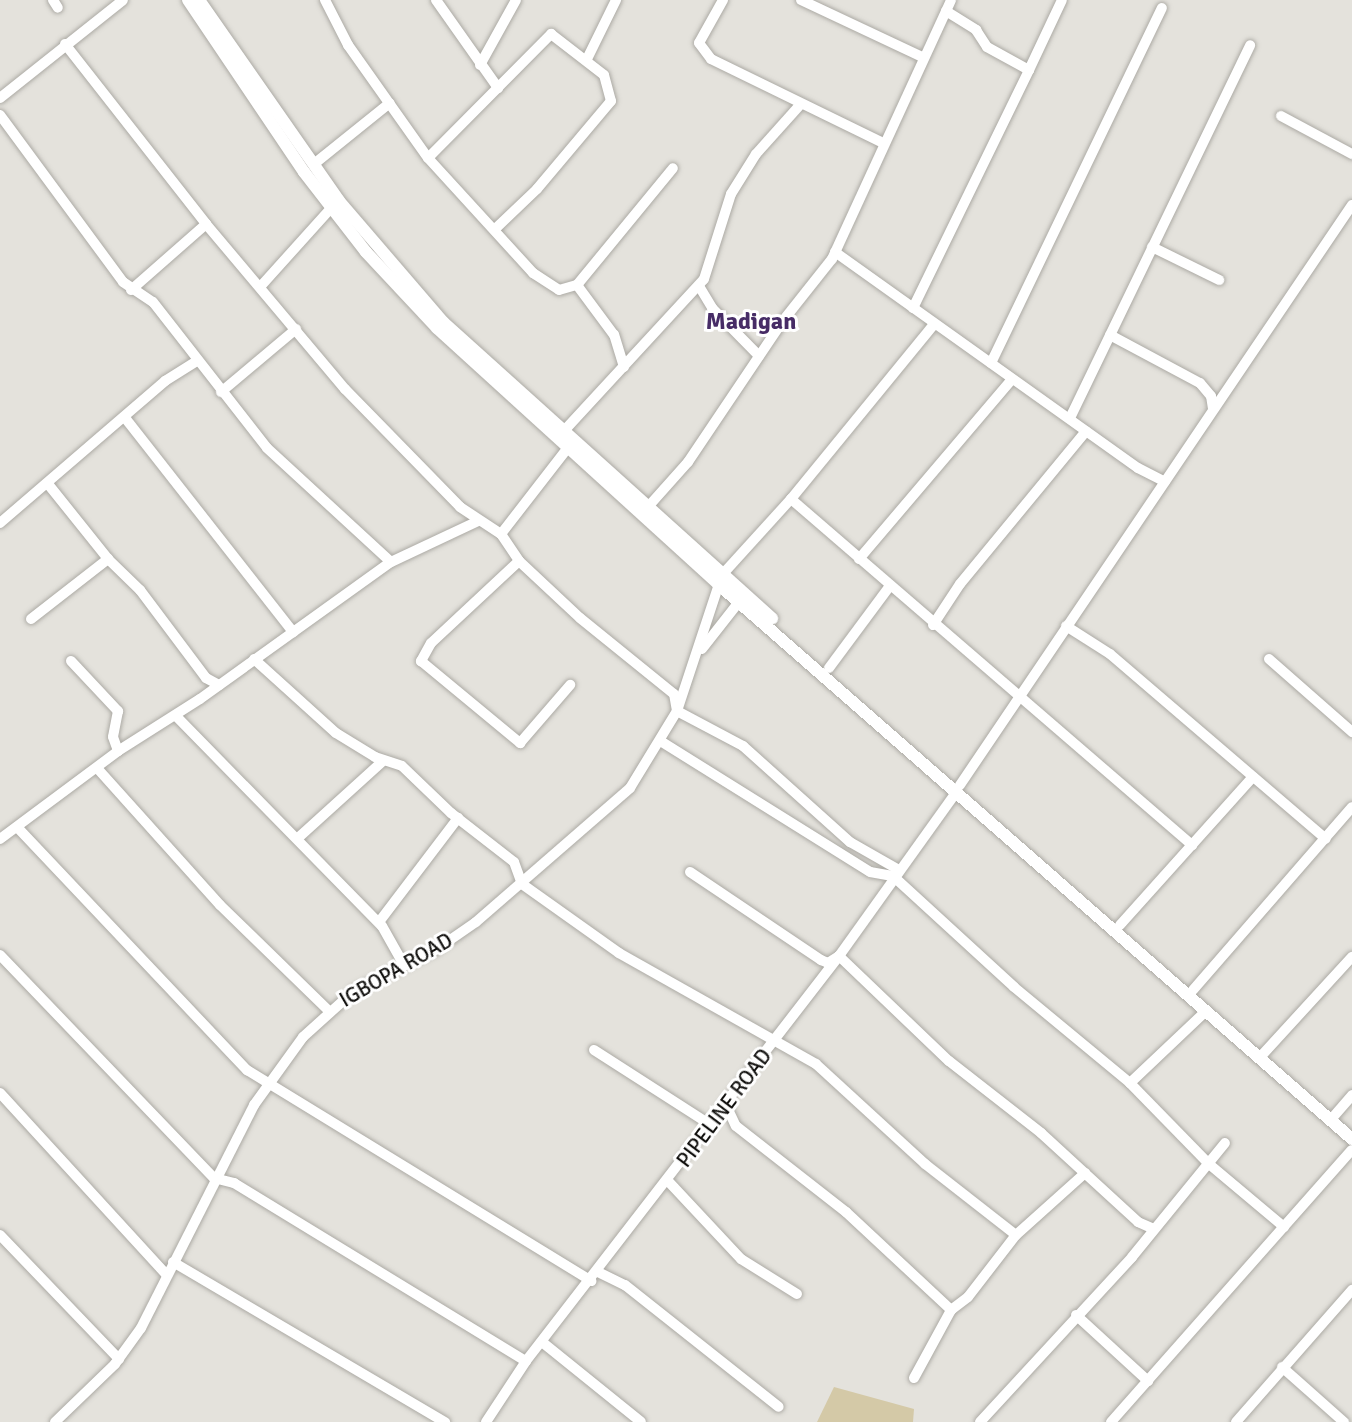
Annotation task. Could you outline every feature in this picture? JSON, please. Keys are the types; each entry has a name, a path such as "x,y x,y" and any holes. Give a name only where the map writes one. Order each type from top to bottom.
{"main road":[{"path":"188,0 332,207 437,328 567,449 829,668 1205,1012 1352,1139"},
{"path":"199,0 373,246 434,312 720,579"},
{"path":"743,598 1352,1130"}],"street":[{"path":"0,98 123,0"},
{"path":"325,0 348,45 428,158 496,228 520,261 553,288 577,285 673,168"},
{"path":"436,0 498,88"},
{"path":"480,65 516,0"},
{"path":"587,59 616,0"},
{"path":"723,0 700,39 705,52 723,68 799,106 883,143"},
{"path":"802,0 922,57"},
{"path":"647,508 688,462 759,356 835,252 922,57 951,0"},
{"path":"913,308 1062,0"},
{"path":"991,363 1162,9"},
{"path":"946,11 975,30 987,47 1029,70"},
{"path":"428,158 551,34 587,59 604,75 611,101 537,188 496,228"},
{"path":"65,44 206,224 345,389 478,521 501,534 519,561 580,618 674,694 677,710 743,746 850,842 896,873 1014,987 1130,1083 1209,1164 1284,1227"},
{"path":"1070,418 1250,46"},
{"path":"314,164 390,103"},
{"path":"562,433 699,286 709,268 731,194 756,153 799,106"},
{"path":"0,115 131,290 153,302 221,391 287,469 391,562"},
{"path":"1282,116 1352,154"},
{"name":"PIPELINE ROAD","path":"486,1422 526,1361 594,1277 839,956 958,788 1016,698 1352,205"},
{"path":"260,287 332,207"},
{"path":"131,290 206,224"},
{"path":"1152,247 1219,280"},
{"path":"835,252 1012,379 1165,482"},
{"path":"577,285 614,335 624,367"},
{"path":"699,286 712,308 759,356"},
{"path":"699,653 720,579 791,499 934,324"},
{"path":"221,391 296,329"},
{"path":"1110,334 1200,383 1211,396 1213,408"},
{"path":"0,523 126,419 159,386 197,361"},
{"path":"859,559 1012,379"},
{"path":"126,419 293,632"},
{"path":"933,625 960,584 1086,430"},
{"path":"501,534 567,449"},
{"path":"48,484 108,559 140,590 206,678 219,685"},
{"path":"791,499 1016,698 1192,845"},
{"path":"0,839 118,751 176,716 391,562 478,521"},
{"path":"31,619 108,559"},
{"path":"519,561 431,643 421,661 520,743 570,685"},
{"path":"829,668 890,586"},
{"path":"699,653 743,598"},
{"path":"1066,626 1110,654 1326,839"},
{"name":"IGBOPA ROAD","path":"55,1422 119,1359 141,1328 214,1178 267,1083 329,1010 354,991 476,922 630,788 662,742 699,653"},
{"path":"254,659 336,733 383,761 402,766 458,818 514,862 522,884 595,931 619,953 777,1039 816,1064 925,1164 1016,1235"},
{"path":"1269,659 1352,732"},
{"path":"71,661 118,711 113,737 118,751"},
{"path":"176,716 379,922 404,965"},
{"path":"662,742 870,872 896,873"},
{"path":"298,838 383,761"},
{"path":"97,768 220,905 329,1010"},
{"path":"1120,925 1253,777"},
{"path":"1193,990 1352,807"},
{"path":"379,922 458,818"},
{"path":"17,827 247,1070 594,1277 625,1285 779,1406"},
{"path":"690,872 821,960 828,963 839,956 949,1062 1041,1133 1138,1223 1154,1228"},
{"path":"0,955 214,1178 234,1183 526,1361"},
{"path":"1263,1054 1352,957"},
{"path":"1130,1083 1205,1012"},
{"path":"594,1050 711,1125"},
{"path":"0,1093 167,1275"},
{"path":"1334,1116 1352,1095"},
{"path":"726,1105 736,1126 846,1212 951,1310"},
{"path":"980,1422 1076,1315 1132,1258 1225,1143"},
{"path":"1111,1422 1352,1150"},
{"path":"914,1378 951,1310 968,1297 1016,1235 1085,1173"},
{"path":"668,1181 741,1259 797,1294"},
{"path":"0,1235 119,1359"},
{"path":"173,1262 445,1422"},
{"path":"1236,1422 1352,1290"},
{"path":"1076,1315 1148,1381"},
{"path":"542,1342 641,1422"},
{"path":"1282,1367 1344,1422"}],"shaded area":[{"path":"834,1387 914,1409 913,1422 817,1422"}],"district":[{"name":"Madigan","path":"751,322"}]}
